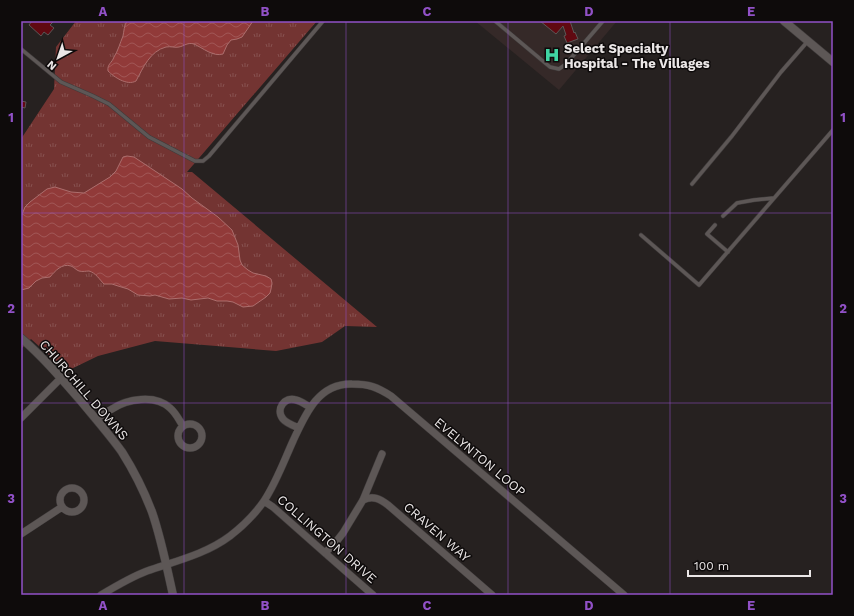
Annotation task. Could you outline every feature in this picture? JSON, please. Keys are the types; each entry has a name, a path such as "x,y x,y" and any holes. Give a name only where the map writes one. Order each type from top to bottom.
{"street":[{"path":"784,21 833,62"},
{"name":"CHURCHILL DOWNS","path":"21,338 60,378 96,419 122,453 139,482 152,514 173,595"},
{"path":"21,418 60,378"},
{"name":"EVELYNTON LOOP","path":"101,595 134,577 201,553 230,536 255,513 264,501 310,407 320,396 331,388 346,384 363,384 379,389 391,396 624,595"},
{"path":"96,419 113,408 127,402 144,399 163,403 170,408 183,426"},
{"path":"299,428 284,420 281,416 281,405 290,399 296,400 310,407"},
{"path":"325,553 343,533 363,500 382,454"},
{"name":"CRAVEN WAY","path":"363,500 373,497 380,499 492,595"},
{"name":"COLLINGTON DRIVE","path":"264,501 273,507 373,595"},
{"path":"21,534 62,507"}],"lane":[{"path":"21,49 61,82 109,104 148,137 195,161 203,160 209,156 323,21"},
{"path":"495,21 550,67 559,69 566,64 603,21"},
{"path":"692,184 732,136 780,72 808,42"},
{"path":"642,235 699,285 833,130"},
{"path":"723,216 737,204 754,200 774,198"},
{"path":"716,225 707,234 728,252"}],"shaded area":[{"name":"Select Specialty Hospital - The Villages","path":"475,21 617,21 559,90"}],"green space":[{"path":"76,21 317,21 187,172 192,172 377,327 345,326 322,342 276,351 155,341 98,356 67,371 31,339 21,349 21,139 54,89 56,47"}],"water":[{"path":"127,21 253,21 242,37 231,40 223,54 219,55 212,53 194,44 188,44 181,47 166,47 160,49 151,56 136,81 125,82 114,76 108,71 108,69 118,50"},
{"path":"123,157 134,157 182,189 232,230 238,245 242,265 253,273 266,276 271,279 272,283 270,293 253,306 243,307 233,302 217,301 208,298 191,300 182,298 169,299 155,295 138,295 128,289 112,284 104,284 91,272 79,271 68,265 59,268 50,277 42,278 36,281 29,288 21,290 21,217 25,207 47,189 55,187 71,192 84,193 110,177 116,171"}],"building":[{"path":"32,21 54,21 50,25 54,28 48,35 44,32 41,36 29,25"},
{"path":"540,21 570,21 574,33 575,32 578,39 567,43 564,36 566,35 563,26 556,34"},
{"path":"21,101 26,102 25,108 21,107"}],"place":[{"name":"Select Specialty Hospital - The Villages","path":"552,55"}]}
